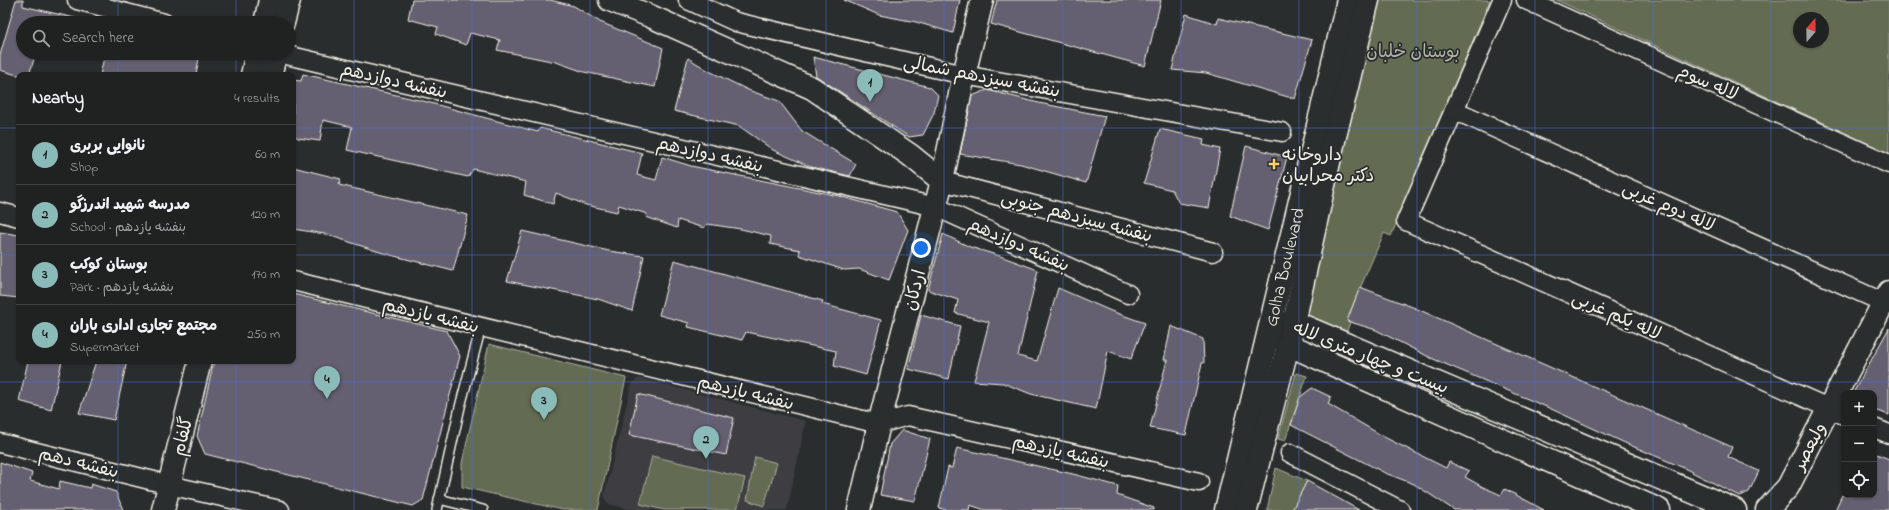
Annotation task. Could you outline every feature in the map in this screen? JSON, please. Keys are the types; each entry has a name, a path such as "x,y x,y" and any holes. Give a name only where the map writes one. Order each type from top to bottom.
{"street":[{"path":"77,0 138,16"},
{"path":"266,16 270,0"},
{"path":"285,16 289,0"},
{"path":"610,0 650,16 812,88 910,155 942,181"},
{"name":"بنفشه سیزدهم شمالی","path":"688,0 736,22 964,75 1282,132"},
{"name":"اردکان","path":"859,510 879,424 936,207 964,75 982,0"},
{"name":"Golha Boulevard","path":"1226,510 1348,0"},
{"name":"Golha Boulevard","path":"1246,510 1289,345 1331,153 1368,0"},
{"path":"1454,110 1502,0"},
{"name":"لاله سوم","path":"1526,0 1889,164"},
{"name":"بنفشه دوازدهم","path":"296,57 936,207 1128,294"},
{"path":"253,72 255,60"},
{"path":"271,72 275,60"},
{"name":"لاله یکم غربی","path":"1454,110 1406,222 1837,411"},
{"name":"لاله دوم غربی","path":"1454,110 1887,300"},
{"name":"بنفشه سیزدهم جنوبی","path":"942,181 1212,252"},
{"path":"0,212 16,216"},
{"name":"بنفشه یازدهم","path":"296,282 879,424 908,416 1199,482"},
{"name":"ولیعصر","path":"1767,510 1788,487 1837,411 1887,300"},
{"name":"بیست و چهار متری لاله","path":"1271,325 1294,322 1735,510"},
{"name":"بیست و چهار متری لاله","path":"1271,325 1289,345 1658,510"},
{"name":"گلفام","path":"163,510 164,483 185,364"},
{"name":"گلفام","path":"151,510 164,483 199,364"},
{"path":"1877,429 1889,434"},
{"name":"بنفشه دهم","path":"0,443 280,510"},
{"path":"1290,452 1400,510"}],"lane":[{"path":"437,510 460,407 481,327"},
{"path":"439,500 483,510"}],"shaded area":[{"path":"639,378 806,421 787,510 633,510 608,504 604,497 631,386 634,381"}],"green space":[{"name":"بوستان خلبان","path":"1373,0 1490,0 1391,236 1384,233 1349,314 1353,315 1344,338 1302,317"},
{"path":"1556,0 1889,0 1889,153"},
{"path":"489,344 626,378 598,510 563,510 462,487 462,463"},
{"path":"1296,373 1307,376 1285,441 1278,439"},
{"path":"652,456 745,478 737,510 664,510 640,504"},
{"path":"755,457 777,463 764,506 747,500"},
{"path":"1276,468 1307,481 1292,510 1267,510"}],"building":[{"path":"16,0 23,0 23,6 66,16 16,16 16,60 34,60 30,72 16,72 16,75 0,70 0,55"},
{"path":"412,0 550,0 574,6 600,22 663,48 655,87 584,72 556,62 497,50 500,40 470,33 466,45 436,34 438,27 408,19"},
{"path":"844,0 960,0 953,33 916,22 879,15"},
{"path":"997,0 1161,0 1145,66 991,24"},
{"path":"1186,14 1217,24 1218,18 1312,40 1295,99 1206,73 1172,70"},
{"path":"813,57 930,87 938,95 934,113 923,135 909,137 816,76"},
{"path":"688,58 709,71 748,90 779,101 802,131 856,164 850,176 811,167 773,150 739,126 674,111"},
{"path":"103,60 199,60 197,72 101,72"},
{"path":"303,74 423,101 538,132 540,128 642,153 637,175 656,180 662,157 691,166 839,196 897,212 908,230 889,280 859,269 844,270 799,255 800,250 770,244 771,236 741,229 707,224 704,228 678,220 677,228 646,217 647,214 619,205 617,212 586,205 556,193 553,204 524,195 526,182 473,169 468,177 347,150 352,127 323,120 320,141 298,138 296,136 296,80 301,81"},
{"path":"987,90 1039,103 1105,116 1086,183 1021,164 960,154 972,96"},
{"path":"1160,129 1204,139 1203,145 1220,149 1209,208 1179,203 1172,190 1144,183"},
{"path":"1246,146 1287,157 1268,230 1230,216"},
{"path":"296,168 341,179 339,185 468,215 453,271 383,253 325,234 296,229"},
{"path":"522,231 609,251 644,256 632,311 598,299 507,281"},
{"path":"0,232 16,235 16,298 0,296"},
{"path":"943,234 970,247 1038,270 1018,356 1037,361 1058,288 1111,311 1145,323 1131,359 1108,351 1096,409 1031,394 1003,383 974,381 989,322 955,313 958,300 928,290"},
{"path":"674,260 823,301 822,304 881,320 866,375 834,366 836,351 746,332 742,340 688,327 689,323 659,315"},
{"path":"1360,287 1415,308 1732,447 1728,457 1759,471 1749,492 1739,496 1684,468 1431,358 1376,330 1347,321"},
{"path":"296,295 447,331 460,356 423,500 413,506 205,454 197,436 213,364 296,364"},
{"path":"921,315 960,326 949,379 908,369"},
{"path":"1171,326 1203,339 1204,363 1202,363 1186,435 1150,428 1167,360 1164,360"},
{"path":"1889,328 1889,415 1877,411 1877,390 1855,390"},
{"path":"27,364 61,364 51,410 19,401"},
{"path":"95,364 126,364 114,420 79,413"},
{"path":"1312,388 1331,397 1328,404 1386,438 1446,468 1449,462 1469,471 1465,477 1483,487 1501,495 1505,489 1544,510 1454,510 1414,484 1385,473 1291,425 1300,397"},
{"path":"638,394 734,418 726,455 629,435"},
{"path":"902,430 930,439 915,501 880,495 890,444"},
{"path":"957,448 1073,474 1118,486 1117,495 1154,508 1154,510 985,510 970,505 969,510 946,510 939,508 948,467 952,468"},
{"path":"1877,454 1889,459 1889,510 1835,510 1841,497 1877,498"},
{"path":"0,462 32,473 30,481 59,489 60,481 90,488 91,484 116,492 123,510 0,510"},
{"path":"1307,481 1359,510 1292,510"}],"place":[{"name":"نانوایی بربری","path":"870,102"},
{"name":"داروخانه دکتر محرابیان","path":"1274,164"},
{"name":"مجتمع تجاری اداری باران","path":"327,399"},
{"name":"بوستان کوکب","path":"544,420"},
{"name":"مدرسه شهید اندرزگو","path":"706,459"}]}
